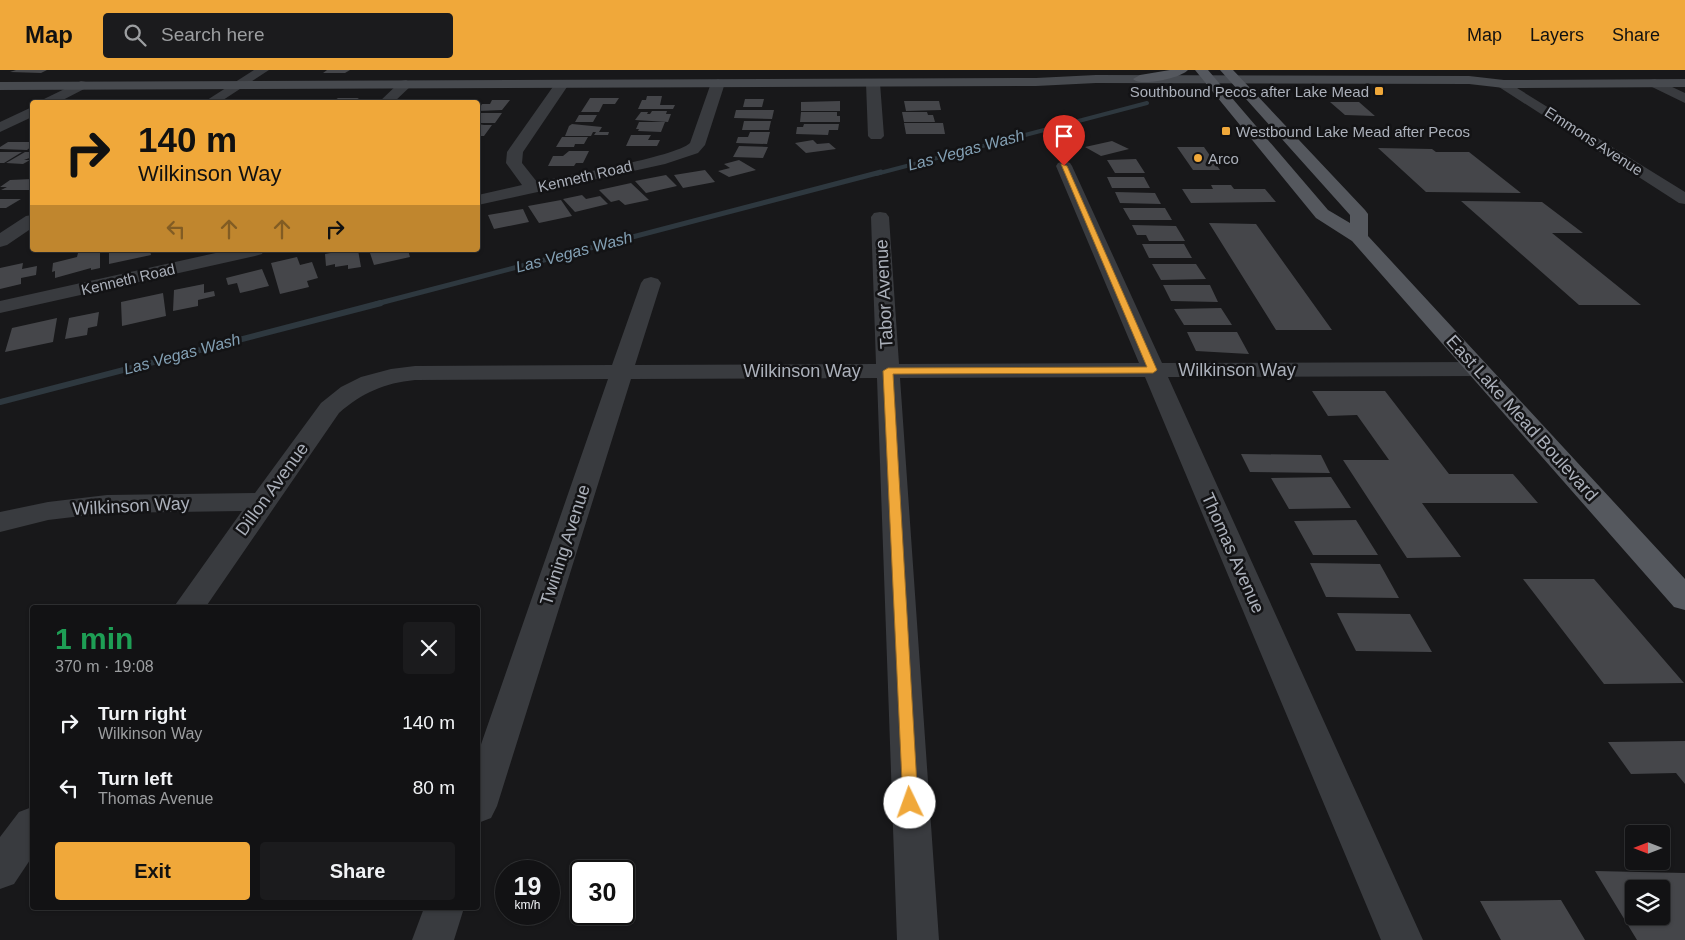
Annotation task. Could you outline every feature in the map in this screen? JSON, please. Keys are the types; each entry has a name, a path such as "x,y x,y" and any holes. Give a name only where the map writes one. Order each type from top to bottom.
{"main road":[{"path":"1140,79 1168,75 1182,70"},
{"path":"0,86 1036,82 1096,79 1234,79 1480,88 1504,84 1685,83"},
{"path":"1036,82 1101,87 1209,79"},
{"name":"East Lake Mead Boulevard","path":"1209,79 1322,214 1359,237 1685,599"},
{"path":"1234,79 1359,214 1359,237"}],"street":[{"path":"214,100 262,70"},
{"path":"873,83 876,136"},
{"path":"1655,83 1685,98"},
{"path":"388,100 406,84"},
{"path":"533,188 514,163 515,152 562,84"},
{"name":"Kenneth Road","path":"480,200 665,158 692,150 697,145 718,84"},
{"name":"Emmons Avenue","path":"1504,84 1685,199"},
{"path":"53,100 81,85"},
{"path":"0,128 30,112"},
{"name":"Thomas Avenue","path":"1064,166 1402,940"},
{"name":"Tabor Avenue","path":"880,217 918,940"},
{"path":"0,242 30,221"},
{"name":"Kenneth Road","path":"0,307 245,252"},
{"name":"Twining Avenue","path":"480,800 651,283"},
{"name":"Wilkinson Way","path":"367,383 387,376 415,373 1478,369"},
{"name":"Dillon Avenue","path":"190,605 330,408 345,394 367,383"},
{"name":"Wilkinson Way","path":"0,522 48,511 107,504 263,502"},
{"path":"0,870 30,828"},
{"path":"433,940 443,910"}],"building":[{"path":"16,70 47,70 41,73 10,72"},
{"path":"327,70 350,70 345,73 323,73"},
{"path":"647,96 662,96 660,105 675,105 673,109 638,109 642,100 646,100"},
{"path":"338,98 359,98 356,100 335,100"},
{"path":"590,98 619,98 615,104 603,104 599,112 581,112"},
{"path":"745,99 764,99 762,107 743,107"},
{"path":"492,100 510,100 502,110 480,111 482,104 490,104"},
{"path":"840,101 840,111 801,111 801,102"},
{"path":"904,101 939,101 941,110 906,111"},
{"path":"1330,102 1359,102 1375,116 1345,115"},
{"path":"736,110 774,110 772,119 734,118"},
{"path":"652,111 667,111 666,114 671,114 668,122 635,120 641,112 648,112 647,114 650,114"},
{"path":"801,112 837,112 837,116 840,116 840,122 800,122"},
{"path":"902,112 927,112 928,115 933,115 935,122 904,122"},
{"path":"480,113 502,113 495,123 480,123"},
{"path":"579,115 597,115 593,122 575,122"},
{"path":"744,121 771,121 769,130 742,130"},
{"path":"639,122 665,122 661,132 638,131 639,129 636,129"},
{"path":"904,123 943,123 945,134 906,134"},
{"path":"480,124 492,125 484,136 480,136"},
{"path":"572,124 602,127 599,132 609,132 608,135 594,135 596,132 593,132 591,136 565,136 569,126"},
{"path":"804,124 839,124 838,130 829,130 828,135 796,134 797,127 803,127"},
{"path":"750,132 770,132 767,144 736,143 738,137 748,137"},
{"path":"631,135 651,135 648,140 660,140 657,146 626,146"},
{"path":"562,137 588,137 584,144 575,144 574,147 556,147"},
{"path":"813,140 817,144 829,143 836,149 806,153 795,143"},
{"path":"1112,141 1129,149 1101,156 1085,147"},
{"path":"8,142 30,142 30,148 27,150 0,149 0,147"},
{"path":"739,146 768,147 763,158 733,157"},
{"path":"1177,147 1204,147 1220,170 1193,170"},
{"path":"1378,148 1469,152 1521,193 1426,192"},
{"path":"569,151 589,151 583,163 576,163 574,166 548,166 553,156 563,156"},
{"path":"0,152 22,152 4,163 0,163"},
{"path":"25,152 30,152 30,158 24,160 30,160 23,164 6,163"},
{"path":"1136,159 1145,173 1115,173 1107,160"},
{"path":"739,160 756,170 729,177 718,171 730,168 724,164"},
{"path":"705,170 715,182 683,188 674,175"},
{"path":"666,175 677,186 646,193 635,181"},
{"path":"1107,177 1144,177 1150,188 1112,188"},
{"path":"30,179 30,190 1,190 7,187 0,187 10,180"},
{"path":"631,183 649,200 625,205 619,200 611,202 599,190"},
{"path":"1211,185 1231,185 1234,189 1265,189 1276,202 1191,203 1182,189 1213,189"},
{"path":"1115,192 1155,193 1161,204 1120,203"},
{"path":"582,195 586,199 600,196 608,204 575,212 563,199"},
{"path":"0,199 21,199 6,208 0,208"},
{"path":"561,200 572,216 539,223 528,206"},
{"path":"1461,201 1542,202 1583,233 1552,233 1641,305 1579,305"},
{"path":"1123,208 1165,208 1172,220 1130,220"},
{"path":"523,209 529,222 494,229 488,215"},
{"path":"1209,223 1256,224 1332,330 1276,330"},
{"path":"1132,225 1176,226 1185,241 1149,241 1146,235 1137,235"},
{"path":"1142,244 1184,244 1192,258 1149,258"},
{"path":"100,252 100,268 91,270 91,268 55,278 55,271 52,272 53,263 77,257 78,253"},
{"path":"109,252 150,252 151,255 109,264"},
{"path":"358,252 361,267 348,269 348,265 335,267 335,264 326,266 325,254"},
{"path":"370,252 409,252 410,257 374,265"},
{"path":"297,257 300,265 312,262 318,278 307,281 309,287 280,294 271,263"},
{"path":"23,263 22,269 37,266 36,275 21,278 21,284 0,289 0,268"},
{"path":"1152,264 1196,264 1206,279 1161,280"},
{"path":"262,269 269,286 240,293 237,283 228,285 226,278"},
{"path":"204,284 204,293 214,291 215,296 198,300 198,306 173,311 174,290"},
{"path":"1163,285 1210,285 1218,302 1171,301"},
{"path":"163,293 166,316 122,326 121,302"},
{"path":"1221,308 1232,325 1184,325 1174,309"},
{"path":"99,312 97,326 88,328 87,335 65,339 69,318"},
{"path":"57,318 53,342 5,352 12,328"},
{"path":"1187,332 1237,332 1249,354 1196,351"},
{"path":"1312,391 1385,391 1449,474 1513,474 1538,503 1422,503 1461,557 1407,558 1343,460 1389,460 1357,415 1328,416"},
{"path":"1241,454 1321,455 1330,473 1250,472"},
{"path":"1331,477 1351,508 1289,509 1271,478"},
{"path":"1356,520 1378,555 1313,555 1294,521"},
{"path":"1310,563 1380,564 1399,598 1326,597"},
{"path":"1523,579 1594,579 1684,683 1604,684"},
{"path":"1337,613 1410,614 1432,652 1356,651"},
{"path":"1685,741 1685,784 1676,773 1631,774 1608,742"},
{"path":"1595,871 1685,873 1685,940 1637,940 1628,925 1670,925 1670,880 1625,880 1625,920"},
{"path":"1561,900 1585,940 1501,940 1480,901"}],"waterway":[{"name":"Las Vegas Wash","path":"876,174 1147,103"},
{"name":"Las Vegas Wash","path":"376,304 881,172"},
{"name":"Las Vegas Wash","path":"0,402 381,303"}],"place":[{"name":"Southbound Pecos after Lake Mead","path":"1379,91"},
{"name":"Westbound Lake Mead after Pecos","path":"1226,131"},
{"name":"Arco","path":"1198,158"}],"route":[{"path":"910,803 888,371 1153,370 1064,166"}]}
